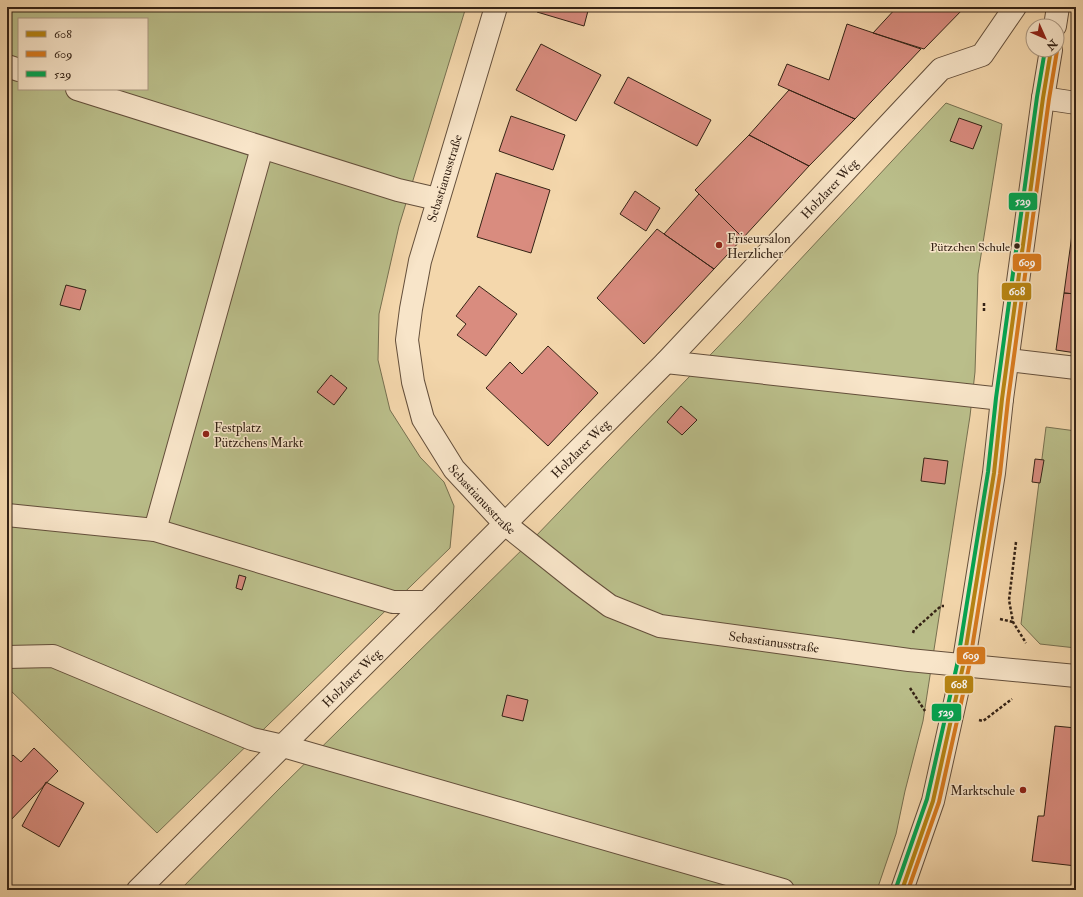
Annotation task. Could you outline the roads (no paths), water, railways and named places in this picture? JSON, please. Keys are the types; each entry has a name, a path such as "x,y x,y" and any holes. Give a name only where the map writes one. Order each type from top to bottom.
{"street":[{"name":"Sebastianusstraße","path":"496,7 420,261 411,309 408,340 413,382 423,419 454,469 505,524 579,583 610,606 660,626 909,660 1076,676"},
{"name":"Holzlarer Weg","path":"138,890 666,362 942,69 982,55 1015,7"},
{"path":"1056,18 1058,7"},
{"path":"902,890 933,801 963,666 994,473 1002,399 1050,58"},
{"path":"7,66 18,70"},
{"path":"81,90 398,190 438,199"},
{"path":"1043,98 1076,103"},
{"path":"155,530 262,148"},
{"path":"1008,360 1076,368"},
{"path":"666,362 1002,399"},
{"path":"7,515 155,530 393,602 427,602"},
{"path":"8,653 53,656 252,739 283,746 783,890"}],"place":[{"name":"Friseursalon Herzlicher","path":"719,245"},
{"name":"Pützchen Schule","path":"1017,246"},
{"name":"Festplatz Pützchens Markt","path":"206,434"},
{"name":"Marktschule","path":"1023,790"}]}
